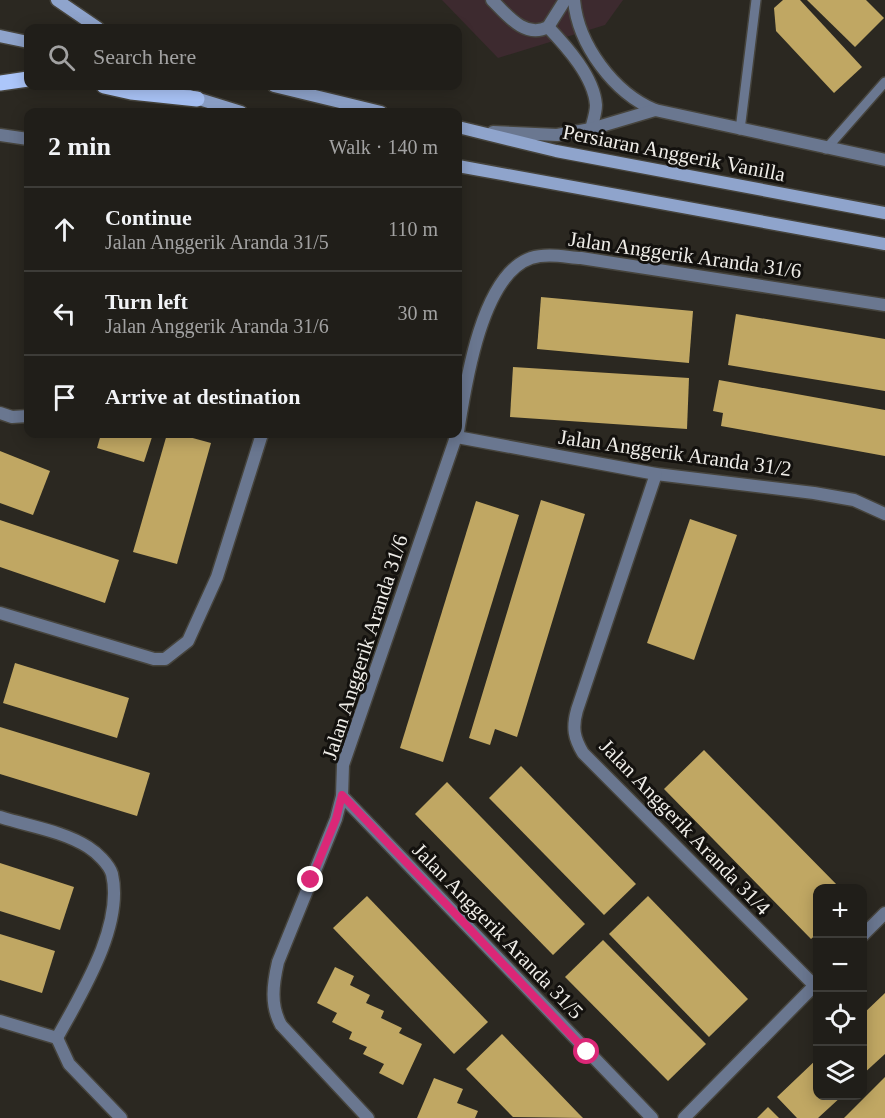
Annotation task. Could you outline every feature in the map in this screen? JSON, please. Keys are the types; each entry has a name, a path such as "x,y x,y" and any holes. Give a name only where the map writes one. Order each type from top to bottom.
{"main road":[{"path":"57,0 92,24"},
{"path":"0,36 24,41"},
{"path":"0,83 24,80"},
{"path":"122,90 197,99"},
{"path":"169,90 227,108"},
{"path":"290,90 365,108"},
{"name":"Persiaran Anggerik Vanilla","path":"462,128 556,151 885,213"},
{"path":"462,167 885,244"}],"street":[{"path":"492,0 519,26 533,31 548,27 566,0"},
{"path":"574,0 575,13 595,55 627,94 655,110 885,160"},
{"path":"548,27 570,51 593,92 596,107 591,129"},
{"path":"478,130 557,135 591,129 655,110"},
{"path":"0,135 24,138"},
{"name":"Jalan Anggerik Aranda 31/6","path":"462,406 467,378 492,303 510,272 531,258 547,256 582,258 885,305"},
{"path":"0,413 12,417 24,416"},
{"name":"Jalan Anggerik Aranda 31/2","path":"462,435 656,474 854,500 885,514"},
{"path":"0,614 154,658 165,659 178,651 188,641 218,577 261,438"},
{"name":"Jalan Anggerik Aranda 31/6","path":"368,1118 288,1034 275,1014 273,1004 278,962 336,819 342,795 343,765 456,438"},
{"name":"Jalan Anggerik Aranda 31/4","path":"656,474 577,710 573,724 575,739 583,753 813,981"},
{"name":"Jalan Anggerik Aranda 31/5","path":"342,795 652,1118"},
{"path":"0,817 87,846 112,872 114,894 101,949 88,980 57,1038"},
{"path":"867,931 885,913"},
{"path":"684,1118 813,987"},
{"path":"0,1021 57,1038 69,1064 121,1118"}],"lane":[{"path":"740,130 756,0"},
{"path":"826,149 885,82"}],"shaded area":[{"path":"442,0 623,0 605,25 498,58"}],"building":[{"path":"783,0 800,0 862,67 834,93 776,31 774,8"},
{"path":"807,0 866,0 884,18 855,47"},
{"path":"541,297 693,311 689,363 537,349"},
{"path":"736,314 885,339 885,391 728,365"},
{"path":"513,367 689,378 687,429 510,417"},
{"path":"719,380 885,410 885,456 721,426 723,413 713,411"},
{"path":"100,438 152,438 144,462 97,448"},
{"path":"166,438 193,438 211,443 177,564 133,552"},
{"path":"0,451 50,471 33,515 0,503"},
{"path":"541,500 585,514 517,737 495,729 490,745 469,738"},
{"path":"476,501 519,515 443,762 400,748"},
{"path":"690,519 737,535 694,660 647,643"},
{"path":"0,520 119,560 105,603 0,567"},
{"path":"15,663 129,698 117,738 3,703"},
{"path":"0,727 150,773 137,816 0,774"},
{"path":"704,750 836,884 813,884 813,937 811,939 664,789"},
{"path":"521,766 636,884 604,915 489,798"},
{"path":"447,782 585,924 553,955 415,814"},
{"path":"0,863 74,887 60,930 0,911"},
{"path":"367,896 488,1022 454,1054 333,928"},
{"path":"648,896 748,999 709,1037 609,934"},
{"path":"0,934 55,951 42,993 0,980"},
{"path":"603,940 706,1044 668,1081 565,977"},
{"path":"335,967 354,976 350,985 370,995 366,1003 384,1011 381,1018 402,1028 399,1033 422,1044 403,1085 379,1073 384,1064 363,1054 367,1047 349,1039 352,1032 332,1022 337,1013 317,1003"},
{"path":"885,993 885,1054 867,1070 867,1046 867,1010"},
{"path":"502,1034 583,1118 513,1117 466,1069"},
{"path":"813,1063 813,1100 838,1100 818,1118 797,1118 777,1097"},
{"path":"885,1077 885,1118 844,1118 862,1100 867,1100 867,1095"},
{"path":"434,1078 463,1089 457,1103 478,1111 475,1118 417,1118"},
{"path":"768,1107 779,1118 757,1118"}],"route":[{"path":"311,880 336,819 342,795 363,820 587,1052"}]}
